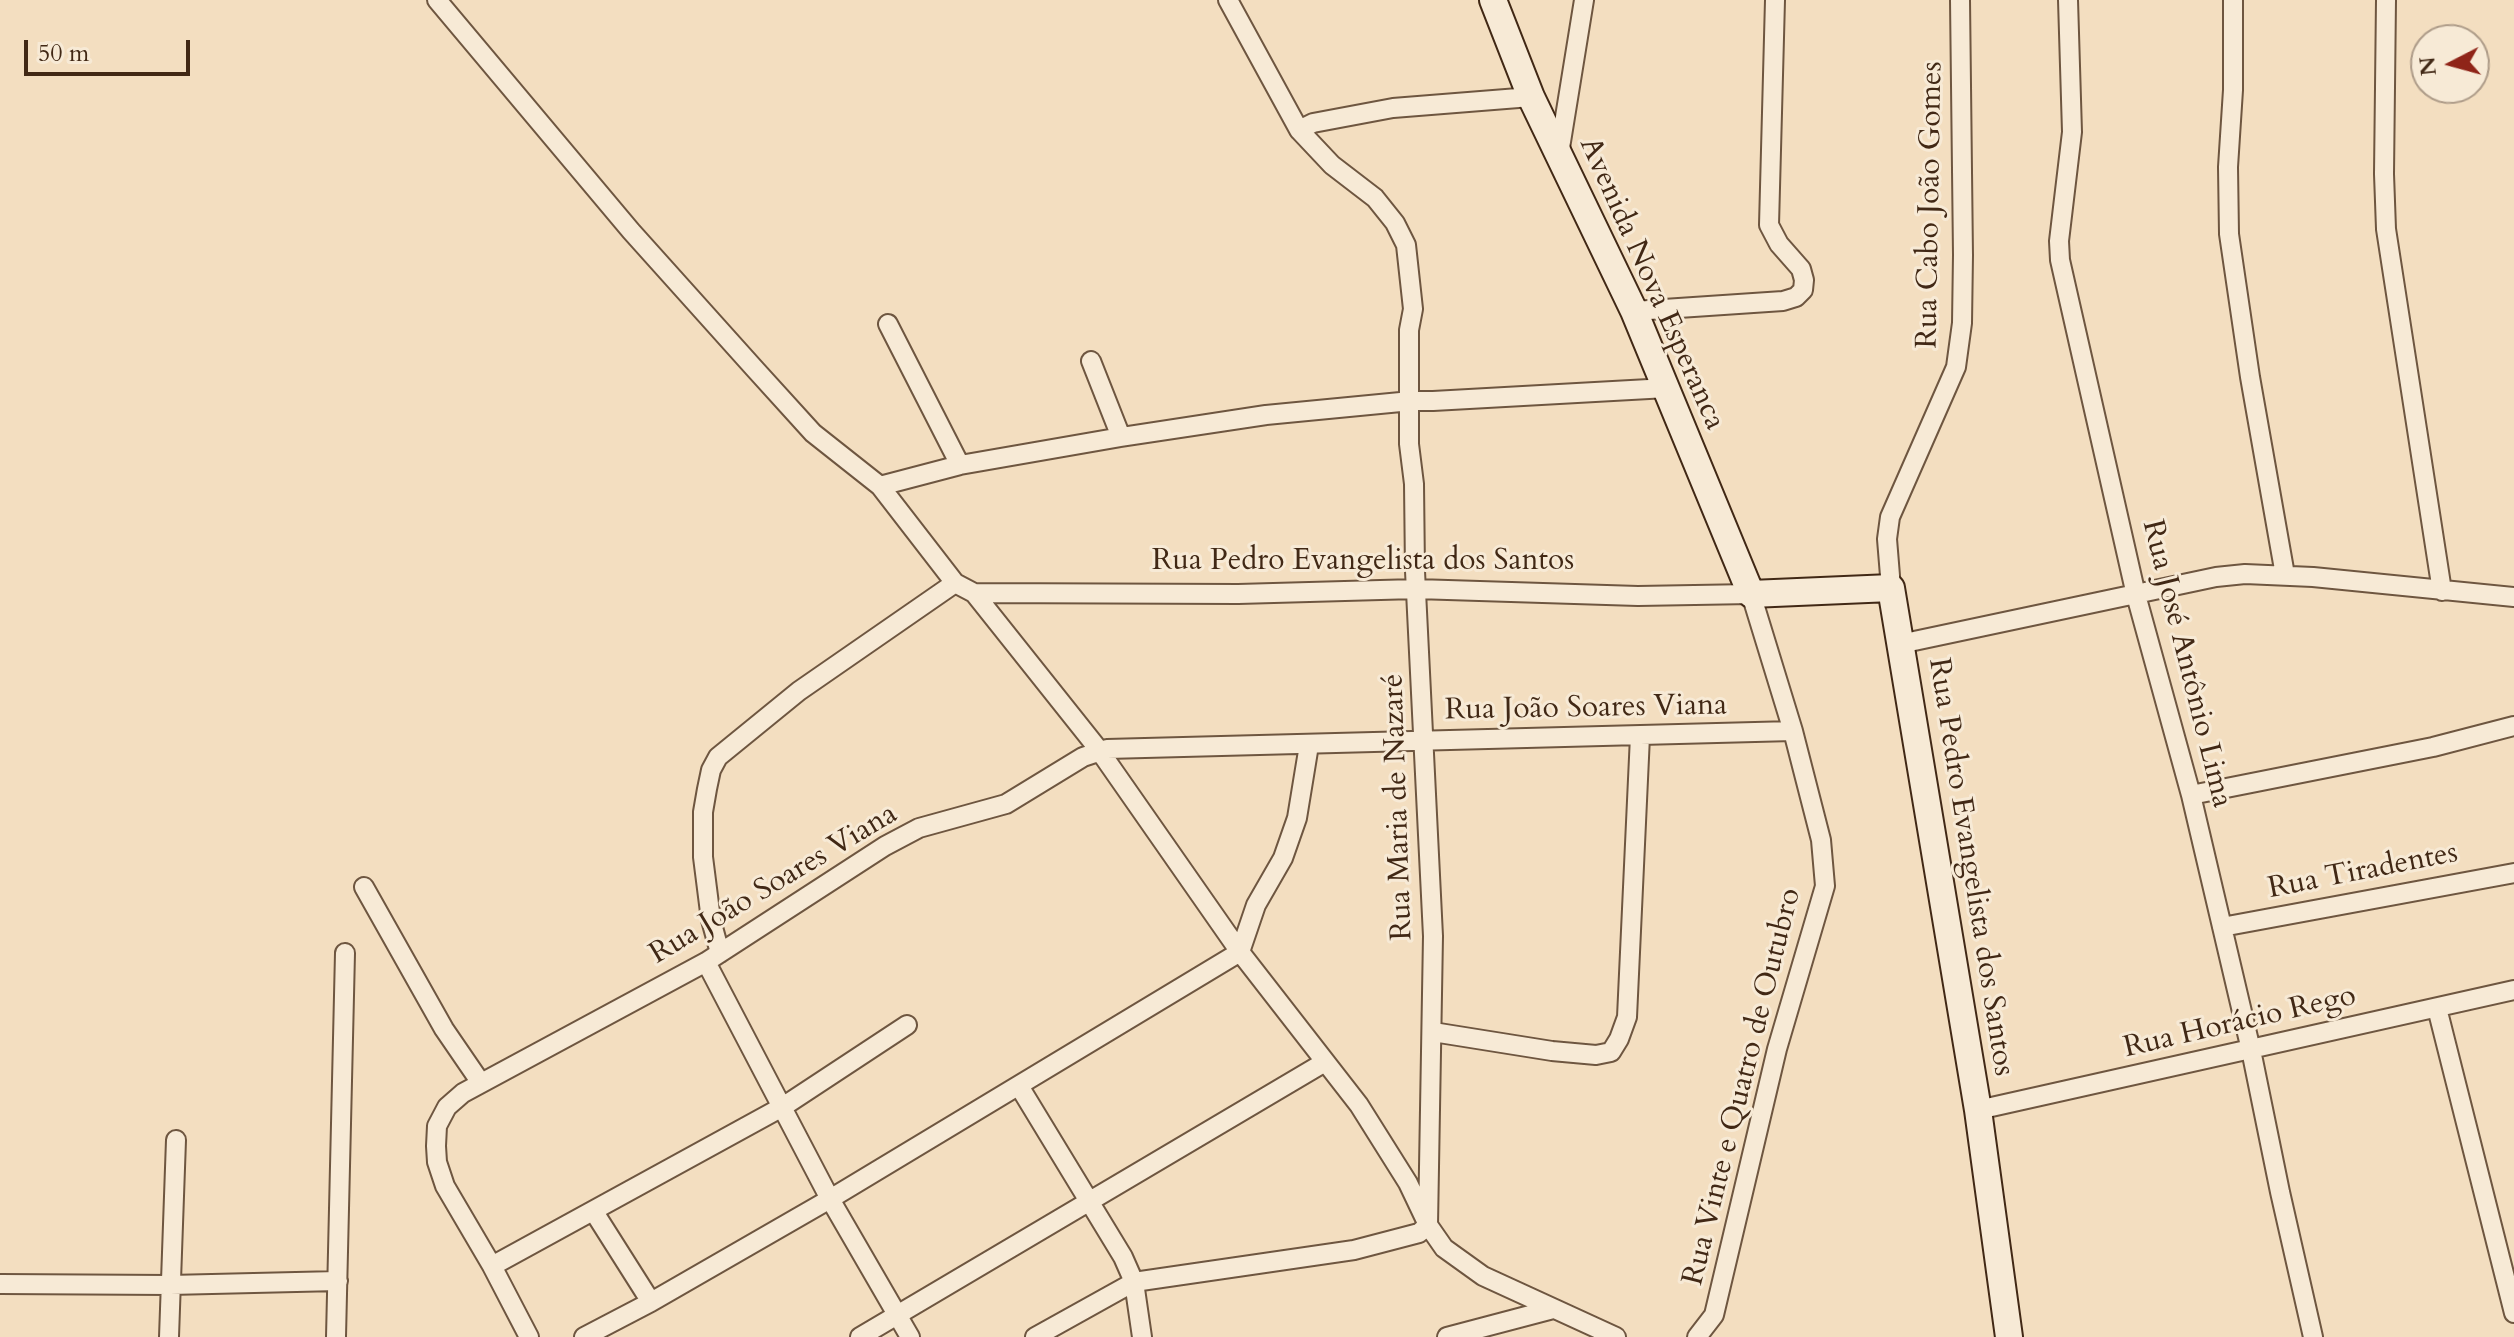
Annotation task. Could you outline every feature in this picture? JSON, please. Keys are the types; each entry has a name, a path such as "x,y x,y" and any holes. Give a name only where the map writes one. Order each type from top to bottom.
{"main road":[{"name":"Avenida Nova Esperanca","path":"1493,0 1531,97 1634,311 1751,594"},
{"path":"1751,594 1891,588"},
{"name":"Rua Pedro Evangelista dos Santos","path":"1891,588 1978,1110 2009,1337"}],"street":[{"path":"437,0 631,231 763,379 813,433 880,486 955,583 974,593 1099,750 1240,952 1325,1062 1390,1153 1428,1225 1444,1248 1483,1276 1616,1337"},
{"name":"Rua Maria de Nazaré","path":"1228,0 1299,130 1332,165 1375,198 1395,223 1406,245 1413,309 1409,330 1409,444 1414,484 1416,589 1433,936 1428,1225"},
{"path":"1558,156 1584,0"},
{"path":"1634,311 1783,301 1796,297 1803,290 1801,269 1771,233 1769,225 1775,0"},
{"name":"Rua Cabo João Gomes","path":"1891,588 1887,539 1890,517 1956,367 1962,323 1960,0"},
{"name":"Rua José Antônio Lima","path":"2068,0 2072,132 2060,226 2060,260 2136,595 2191,795 2251,1050 2313,1337"},
{"path":"2233,0 2229,234 2250,377 2285,575"},
{"path":"2386,0 2386,229 2442,591"},
{"path":"1299,130 1313,123 1393,108 1531,97"},
{"path":"888,324 960,465"},
{"path":"1091,361 1121,437"},
{"path":"880,486 960,465 1266,415 1411,401 1667,388"},
{"path":"1900,644 2216,577 2245,574 2285,575 2514,597"},
{"path":"910,1337 830,1199 713,958 703,857 703,812 711,770 718,757 799,691 955,583"},
{"name":"Rua Pedro Evangelista dos Santos","path":"974,593 1238,594 1416,589 1638,596 1751,594"},
{"name":"Rua Vinte e Quatro de Outubro","path":"1714,1337 1714,1315 1777,1049 1825,886 1821,840 1793,731 1751,594"},
{"path":"2191,795 2433,747 2514,726"},
{"name":"Rua João Soares Viana","path":"492,1266 445,1186 437,1162 437,1126 447,1107 463,1093 713,958 874,853 919,828 1006,804 1099,750 1119,747 1309,745 1793,731"},
{"path":"1433,1032 1552,1051 1596,1055 1611,1052 1627,1017 1640,736"},
{"path":"584,1337 830,1199 1240,952 1256,905 1283,858 1297,818 1309,745"},
{"name":"Rua Tiradentes","path":"2222,927 2514,873"},
{"path":"364,887 444,1029 481,1083"},
{"path":"336,1337 345,953"},
{"name":"Rua Horácio Rego","path":"1978,1110 2514,990"},
{"path":"2437,1008 2514,1313"},
{"path":"529,1337 492,1266 784,1106 907,1025"},
{"path":"860,1337 1325,1062"},
{"path":"1019,1086 1123,1257 1134,1282 1142,1337"},
{"path":"169,1337 176,1140"},
{"path":"594,1212 651,1302"},
{"path":"1035,1337 1134,1282 1354,1250 1419,1233 1428,1225"},
{"path":"0,1284 170,1285 338,1281"},
{"path":"1447,1337 1553,1309"},
{"name":"Rua Vinte e Quatro de Outubro","path":"1697,1337 1714,1315"}]}
